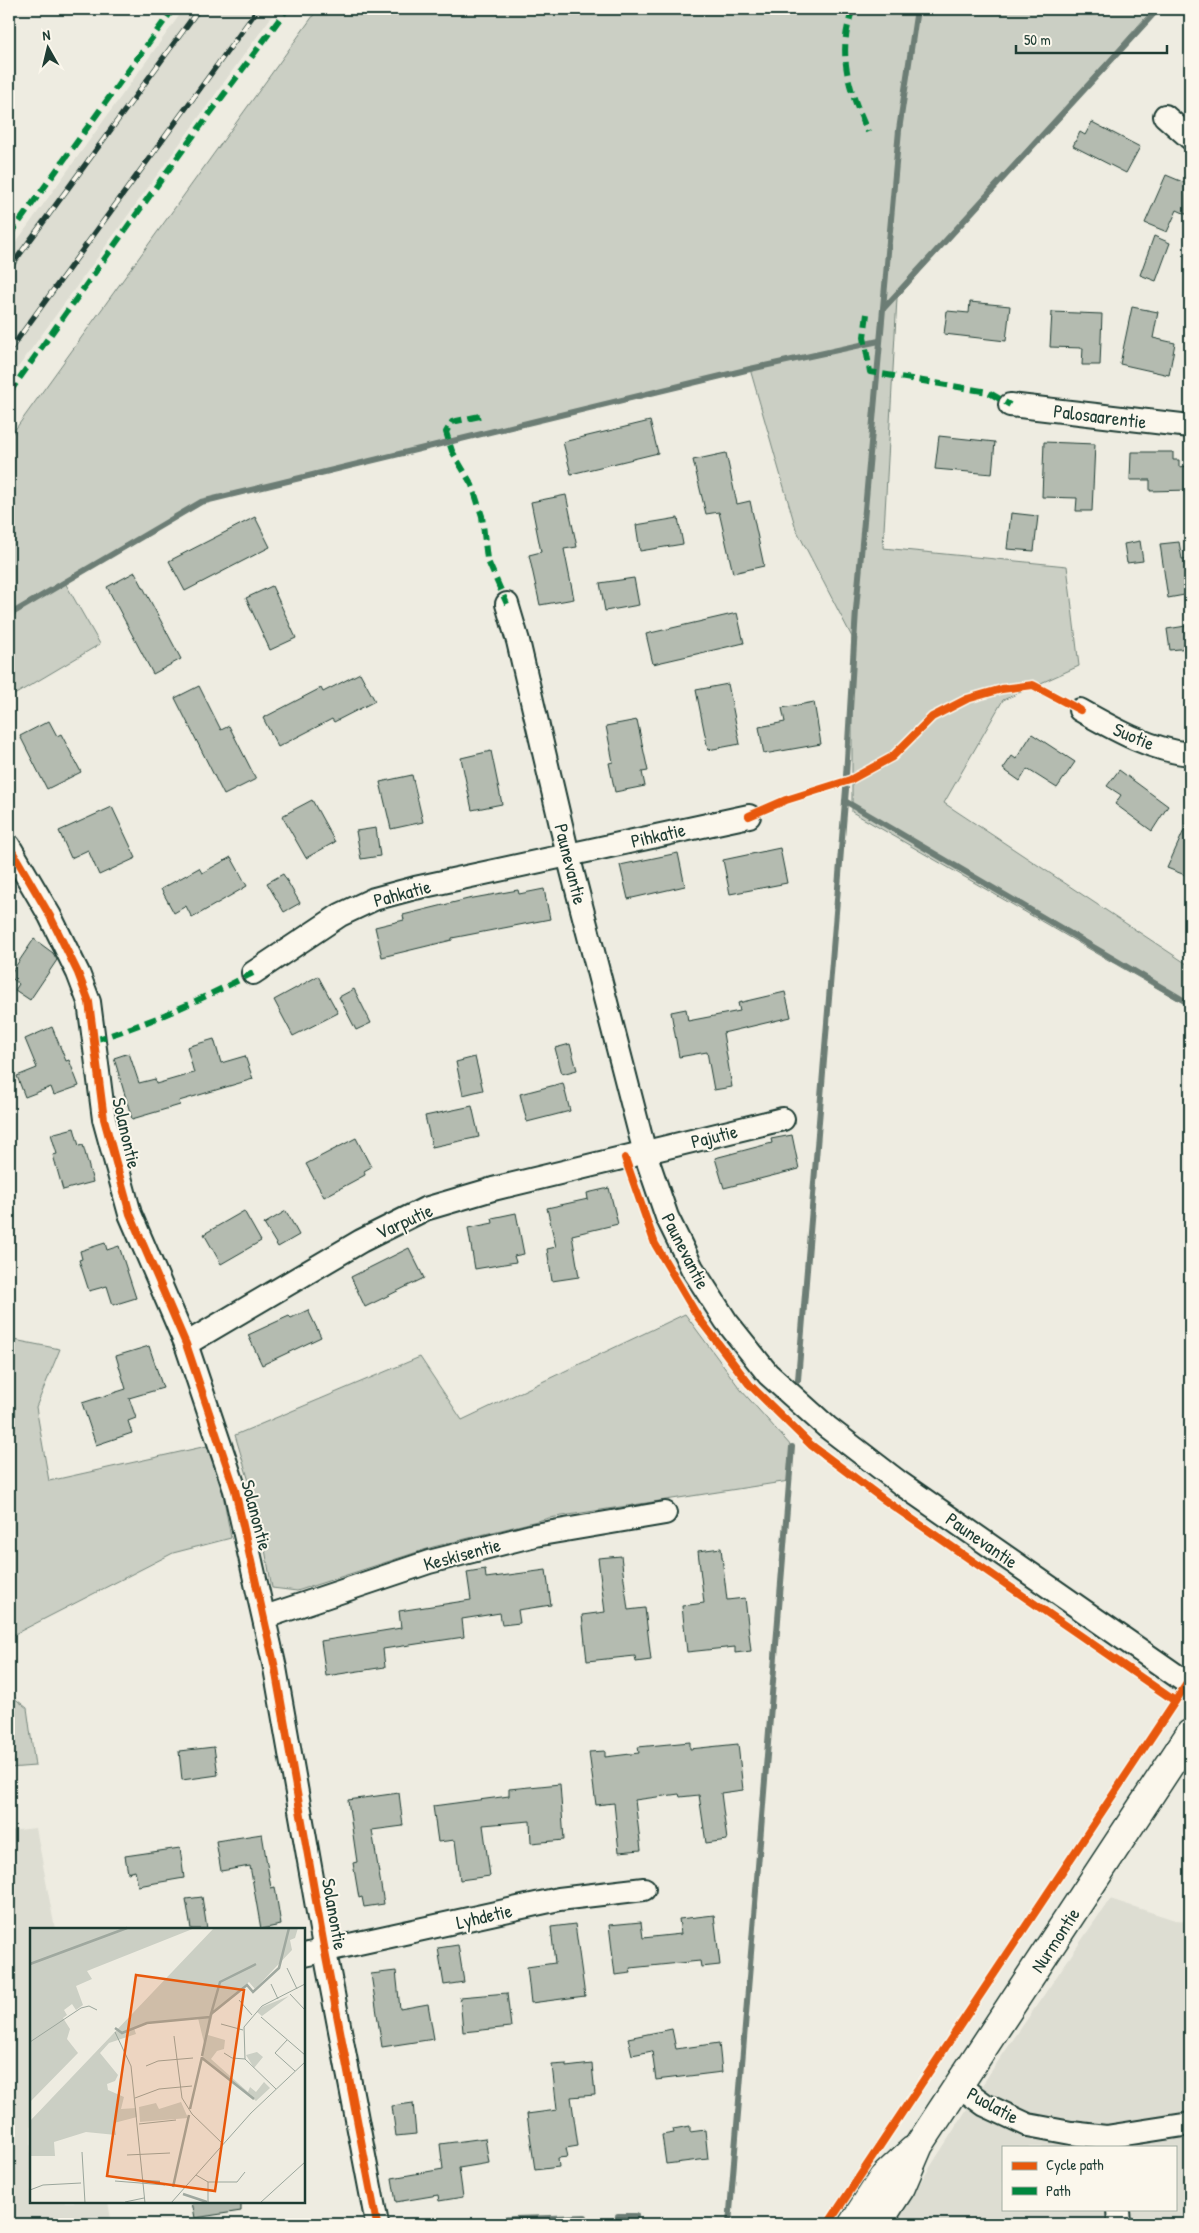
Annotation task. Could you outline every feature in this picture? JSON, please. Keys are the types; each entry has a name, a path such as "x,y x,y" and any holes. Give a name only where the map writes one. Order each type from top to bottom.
{"main road":[{"name":"Nurmontie","path":"877,2224 901,2187 919,2145 1190,1734"},
{"name":"Nurmontie","path":"853,2224 883,2178 919,2145"}],"street":[{"path":"1165,116 1190,138"},
{"name":"Palosaarentie","path":"1010,405 1190,426"},
{"name":"Paunevantie","path":"507,604 518,641 568,855 645,1153 667,1217 692,1268 726,1322 768,1374 827,1427 900,1483 1190,1684"},
{"name":"Suotie","path":"1080,710 1123,734 1173,752 1190,754"},
{"name":"Pihkatie","path":"568,855 749,816"},
{"name":"Solanontie","path":"9,846 50,916 78,972 89,1002 104,1118 130,1214 186,1344 235,1490 265,1617 314,1954 376,2224"},
{"name":"Pahkatie","path":"253,972 340,915 374,899 415,888 568,855"},
{"name":"Pajutie","path":"645,1153 783,1119"},
{"name":"Varputie","path":"186,1344 361,1241 425,1209 493,1189 645,1153"},
{"name":"Keskisentie","path":"265,1617 429,1562 535,1535 665,1513"},
{"name":"Lyhdetie","path":"314,1954 559,1899 644,1889"},
{"name":"Puolatie","path":"959,2086 984,2105 1028,2125 1107,2142 1190,2124"},
{"path":"1118,2210 1119,2224"}],"shaded area":[{"path":"184,9 277,9 9,380 9,252"},
{"path":"318,9 1153,9 897,298 883,548 1067,566 1079,666 1003,700 944,803 1190,966 1190,1007 852,812 852,637 796,529 750,369 201,502 64,581 100,644 9,698 9,438"},
{"path":"685,1314 741,1390 792,1447 789,1481 549,1518 433,1547 297,1591 272,1588 258,1511 235,1435 420,1357 462,1420"},
{"path":"9,1339 60,1349 36,1407 49,1481 207,1446 222,1489 231,1538 173,1553 9,1637"},
{"path":"9,1694 27,1708 35,1766 9,1768"},
{"path":"36,1828 55,1928 30,1928 30,2203 108,2203 112,2224 9,2224 9,1831"},
{"path":"1110,1899 1175,1920 1190,1921 1190,2224 894,2224 988,2076"}],"building":[{"path":"1092,122 1140,147 1126,173 1073,146 1080,132 1085,135"},
{"path":"1166,175 1190,185 1190,216 1177,210 1167,232 1145,223"},
{"path":"1154,236 1170,243 1156,281 1140,275"},
{"path":"970,302 1010,306 1006,341 944,334 947,311 969,313"},
{"path":"1132,307 1158,312 1153,338 1175,343 1169,375 1120,364"},
{"path":"1052,312 1102,314 1100,365 1082,365 1083,348 1050,347"},
{"path":"650,421 658,453 571,474 563,442"},
{"path":"939,436 995,442 992,474 935,469"},
{"path":"1044,442 1095,444 1092,511 1076,511 1077,498 1042,497"},
{"path":"1131,452 1173,452 1173,460 1179,460 1179,467 1190,466 1190,490 1150,491 1150,480 1130,480"},
{"path":"726,453 737,504 750,501 764,566 733,573 719,512 706,514 693,460"},
{"path":"566,495 577,547 564,549 574,599 540,605 529,555 541,552 531,502"},
{"path":"1011,513 1038,516 1034,551 1007,549"},
{"path":"255,517 270,547 185,591 169,561"},
{"path":"678,518 683,544 640,551 636,525"},
{"path":"1140,541 1143,561 1127,563 1124,544"},
{"path":"1179,542 1182,559 1190,558 1190,594 1168,598 1160,544"},
{"path":"135,572 181,659 153,674 107,587"},
{"path":"634,578 639,605 605,611 600,583"},
{"path":"272,586 296,638 270,650 246,598"},
{"path":"737,613 744,643 653,664 646,634"},
{"path":"1186,626 1189,648 1170,650 1167,629"},
{"path":"360,673 375,701 334,722 332,719 278,747 263,718 321,688 323,692"},
{"path":"728,684 740,744 708,750 696,690"},
{"path":"199,686 221,730 229,726 256,779 224,795 175,698"},
{"path":"814,702 821,744 764,754 759,727 785,722 782,708"},
{"path":"637,720 648,771 642,772 645,786 615,792 609,763 613,762 606,726"},
{"path":"49,721 57,736 61,734 81,772 47,789 20,736"},
{"path":"1032,734 1075,762 1057,788 1027,769 1020,781 1003,769 1012,756 1016,759"},
{"path":"491,751 502,804 472,810 461,758"},
{"path":"1119,770 1168,806 1152,831 1115,804 1121,795 1107,786"},
{"path":"412,775 423,822 391,829 380,782"},
{"path":"312,800 335,842 306,858 282,816"},
{"path":"112,807 136,858 99,875 88,850 71,858 59,831"},
{"path":"1190,817 1190,862 1185,875 1167,868"},
{"path":"376,828 380,856 361,859 356,831"},
{"path":"780,848 787,883 730,894 723,860"},
{"path":"678,853 685,886 628,899 620,865"},
{"path":"231,857 247,886 192,918 186,906 174,913 161,889 199,868 202,873"},
{"path":"283,874 300,903 284,912 267,883"},
{"path":"544,889 550,919 452,938 452,940 382,957 375,927 404,920 403,915 468,899 518,890 519,894"},
{"path":"34,939 53,953 57,960 30,1000 15,990 19,984 9,976"},
{"path":"318,976 338,1013 293,1036 274,1000"},
{"path":"354,989 371,1023 356,1030 339,997"},
{"path":"785,992 791,1017 723,1033 732,1087 714,1090 707,1052 679,1057 671,1012 686,1009 688,1021 740,1011 738,1003"},
{"path":"52,1027 66,1061 69,1060 79,1086 54,1095 51,1087 25,1097 17,1076 37,1068 25,1039"},
{"path":"214,1039 221,1063 245,1056 253,1079 179,1101 180,1105 132,1119 114,1058 129,1053 139,1083 155,1079 156,1084 194,1073 187,1047"},
{"path":"570,1044 577,1070 562,1074 555,1048"},
{"path":"475,1057 483,1090 463,1095 456,1062"},
{"path":"563,1083 570,1111 527,1122 520,1094"},
{"path":"472,1106 479,1137 432,1147 425,1116"},
{"path":"74,1128 79,1146 83,1145 93,1182 63,1190 53,1155 57,1154 51,1134"},
{"path":"792,1135 799,1169 724,1188 715,1158 772,1143 771,1139"},
{"path":"356,1138 371,1167 364,1171 365,1175 324,1197 306,1164"},
{"path":"609,1188 618,1224 572,1235 579,1277 552,1281 547,1249 556,1247 547,1208 588,1199 587,1193"},
{"path":"244,1211 261,1241 221,1264 204,1234"},
{"path":"286,1211 299,1235 278,1247 264,1224"},
{"path":"516,1213 524,1254 514,1256 516,1262 475,1269 468,1228 493,1223 492,1218"},
{"path":"105,1243 107,1250 119,1246 136,1298 113,1305 107,1286 89,1291 79,1260 82,1259 80,1251"},
{"path":"409,1248 424,1278 365,1307 351,1277"},
{"path":"308,1310 321,1337 262,1365 248,1335 289,1316 291,1318"},
{"path":"149,1346 163,1388 129,1398 136,1418 128,1421 132,1433 96,1445 82,1403 126,1389 116,1356"},
{"path":"721,1548 727,1600 745,1598 751,1651 735,1653 735,1647 687,1652 682,1606 704,1603 698,1551"},
{"path":"621,1556 628,1610 645,1608 651,1660 636,1662 635,1656 587,1661 582,1615 605,1612 598,1558"},
{"path":"485,1569 486,1578 546,1570 551,1605 518,1610 520,1623 502,1625 500,1613 462,1619 464,1637 383,1649 385,1667 326,1676 321,1641 401,1628 399,1611 471,1600 467,1572"},
{"path":"690,1742 690,1749 738,1744 743,1790 721,1793 727,1840 706,1843 699,1795 680,1797 679,1794 635,1800 641,1850 619,1852 614,1803 596,1805 589,1752 605,1751 605,1757 639,1753 638,1747"},
{"path":"214,1747 218,1775 182,1780 179,1751"},
{"path":"560,1784 564,1840 531,1843 530,1821 483,1825 490,1876 460,1880 455,1840 438,1842 433,1806 509,1796 509,1789"},
{"path":"399,1793 403,1826 372,1830 384,1904 364,1907 362,1897 359,1898 353,1863 357,1862 348,1800"},
{"path":"262,1834 271,1888 275,1887 281,1925 261,1928 250,1866 221,1871 216,1841"},
{"path":"180,1848 184,1878 138,1886 135,1871 128,1873 125,1856"},
{"path":"202,1897 207,1928 191,1928 186,1899"},
{"path":"714,1915 720,1965 701,1967 700,1961 630,1968 631,1973 615,1975 609,1925 641,1922 643,1938 681,1934 679,1919"},
{"path":"575,1924 585,1996 531,2003 527,1967 555,1963 551,1927"},
{"path":"458,1945 464,1982 444,1985 438,1948"},
{"path":"396,1971 400,2009 428,2004 434,2039 382,2047 371,1974"},
{"path":"507,1993 511,2027 463,2032 460,1997"},
{"path":"672,2029 676,2049 719,2043 722,2072 656,2080 652,2051 632,2055 628,2038"},
{"path":"566,2064 566,2067 592,2064 595,2095 571,2097 578,2146 566,2148 568,2157 558,2158 559,2167 535,2170 527,2114 557,2110 552,2065"},
{"path":"413,2103 416,2134 396,2136 392,2106"},
{"path":"690,2126 690,2132 705,2130 708,2159 666,2164 662,2135 674,2133 673,2129"},
{"path":"485,2138 489,2163 459,2168 463,2197 439,2201 438,2195 396,2202 392,2178 443,2169 440,2144"},
{"path":"192,2203 241,2203 241,2211 195,2218"}],"waterway":[{"path":"883,308 899,130 917,9"},
{"path":"846,776 856,610 883,309 1158,9"},
{"path":"9,615 201,502 750,369 879,341"},
{"path":"798,1380 846,789"},
{"path":"845,801 1190,1004"},
{"path":"729,2224 792,1447"},
{"path":"618,2216 636,2216"},
{"path":"463,2224 514,2219 585,2217"}],"railway":[{"path":"9,269 199,9"},
{"path":"9,351 258,9"}],"marked path":[{"path":"9,236 173,9"},
{"path":"9,393 163,177 287,9"},
{"path":"853,9 848,25 845,57 850,86 868,132"},
{"path":"867,314 864,337 870,372 988,392 1010,405"},
{"path":"480,416 452,422 446,432 452,451 472,485 482,516 487,559 507,604"},
{"path":"94,1040 155,1019 253,973"}],"cycle path":[{"path":"749,816 786,800 850,780 892,757 932,717 967,699 1002,689 1033,685 1080,710"},
{"path":"9,846 50,916 78,973 89,1002 104,1119 130,1214 186,1344 235,1490 275,1668 325,1952 377,2224"},
{"path":"625,1158 655,1244 698,1317 749,1384 811,1445 883,1499 1175,1701"},
{"path":"828,2224 1190,1679"}]}
